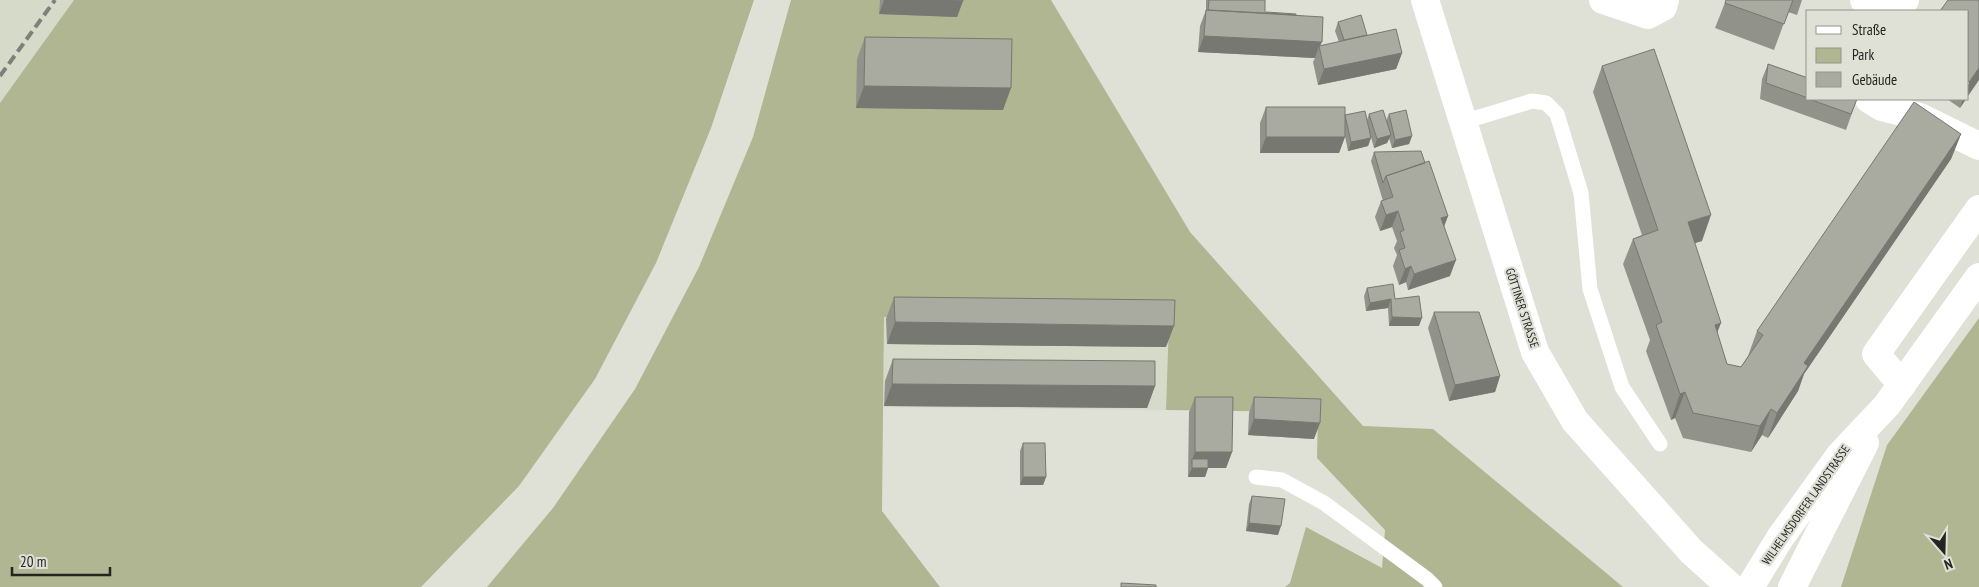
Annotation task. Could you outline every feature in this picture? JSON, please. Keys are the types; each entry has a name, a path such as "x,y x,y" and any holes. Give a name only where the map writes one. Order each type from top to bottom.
{"street":[{"name":"GÖTTINER STRASSE","path":"1425,0 1535,352 1575,420 1691,551 1731,587"},
{"path":"1603,0 1648,15 1663,7 1665,0"},
{"path":"1864,0 1905,0"},
{"path":"1871,100 1882,107 1920,117 1979,146"},
{"path":"1894,395 1876,354 1979,209"},
{"name":"WILHELMSDORFER LANDSTRASSE","path":"1792,587 1858,454 1894,395 1979,277"},
{"name":"WILHELMSDORFER LANDSTRASSE","path":"1750,587 1780,538 1840,454 1894,395"}],"lane":[{"path":"1463,122 1532,101 1546,103 1557,114 1581,193 1590,288 1622,387 1660,444"},
{"path":"1256,477 1282,480 1324,503 1427,579 1434,587"}],"shaded area":[{"path":"0,0 74,0 0,103"},
{"path":"884,317 1169,320 1166,410 883,407"}],"green space":[{"path":"74,0 754,0 711,128 656,263 595,379 519,486 421,587 0,587 0,103"},
{"path":"791,0 1051,0 1190,232 1363,426 1433,429 1623,587 1285,587 1290,583 1306,527 1382,568 1385,530 1317,458 1318,412 1166,410 1169,320 884,317 882,511 940,587 487,587 553,508 635,389 699,267 753,137"},
{"path":"1979,318 1979,587 1841,587 1887,445"}],"building":[{"path":"1209,0 1265,0 1265,13 1208,10"},
{"path":"1726,0 1793,0 1784,24 1725,3"},
{"path":"1948,0 1979,0 1979,68 1969,82 1969,10 1941,10"},
{"path":"1206,10 1323,17 1322,42 1204,36"},
{"path":"1266,13 1296,14 1296,15"},
{"path":"1361,15 1367,35 1344,40 1338,22"},
{"path":"1396,29 1402,53 1324,69 1319,46"},
{"path":"865,37 1012,39 1011,88 864,86"},
{"path":"1654,49 1711,215 1688,222 1721,323 1715,325 1727,364 1741,367 1763,335 1757,331 1914,102 1961,134 1804,363 1808,366 1777,413 1771,409 1760,426 1693,413 1685,392 1680,394 1656,325 1662,322 1633,239 1658,230 1602,66"},
{"path":"1768,64 1806,77 1806,97 1766,83"},
{"path":"1812,100 1857,100 1851,114"},
{"path":"1266,107 1345,107 1345,137 1266,137"},
{"path":"1383,110 1391,135 1377,139 1369,114"},
{"path":"1406,110 1412,136 1395,140 1389,114"},
{"path":"1365,111 1371,138 1351,142 1345,115"},
{"path":"1421,151 1425,163 1386,176 1383,183 1374,152"},
{"path":"1429,161 1448,216 1441,218 1456,260 1414,274 1411,266 1405,269 1399,250 1405,248 1400,232 1404,230 1398,211 1386,215 1381,201 1393,197 1386,176"},
{"path":"1393,284 1395,299 1419,296 1422,318 1392,317 1391,299 1370,303 1367,288"},
{"path":"894,297 1175,300 1174,326 895,322"},
{"path":"1434,312 1479,312 1500,376 1455,385"},
{"path":"893,359 1155,361 1155,386 892,384"},
{"path":"1195,397 1233,397 1232,452 1195,452"},
{"path":"1254,397 1321,399 1320,423 1254,419"},
{"path":"1023,443 1045,443 1046,477 1023,477"},
{"path":"1192,459 1208,459 1208,468 1192,468"},
{"path":"1252,496 1285,499 1281,526 1249,523"},
{"path":"1121,583 1156,585 1156,587 1121,587"}],"railway":[{"path":"0,76 55,0"}]}
